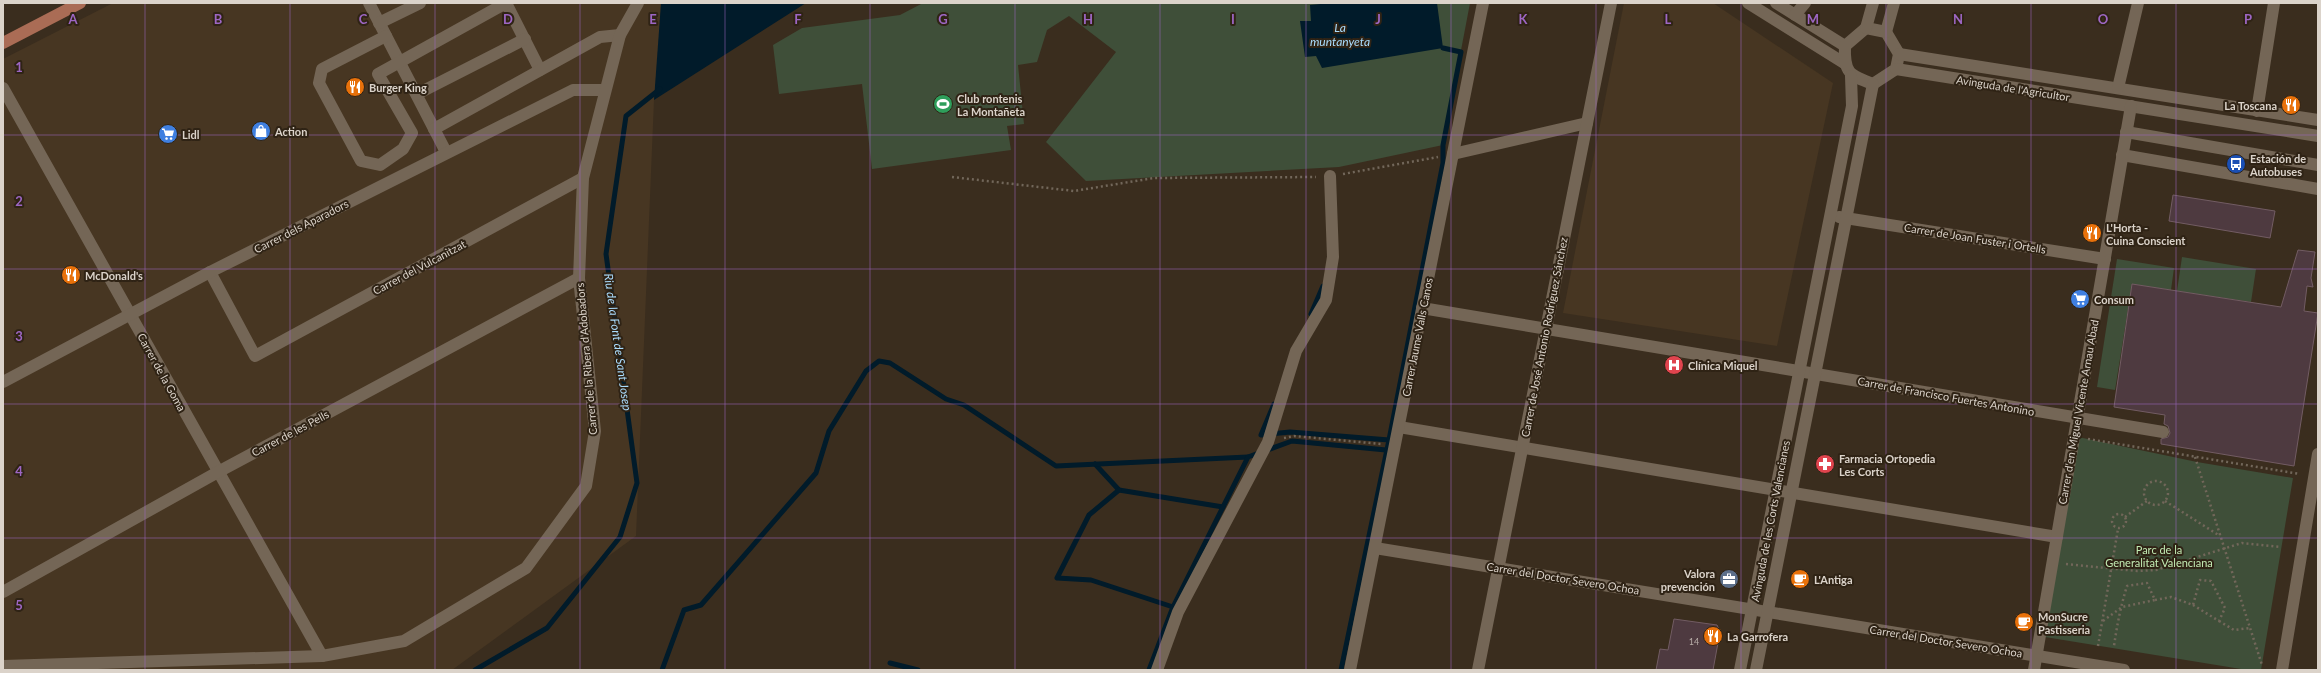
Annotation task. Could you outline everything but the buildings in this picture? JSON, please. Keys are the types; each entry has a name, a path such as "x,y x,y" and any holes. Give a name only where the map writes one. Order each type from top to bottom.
{"main road":[{"path":"3,43 80,3"}],"street":[{"path":"368,3 417,94 446,152"},
{"path":"379,23 420,3"},
{"path":"386,36 322,69 319,83 361,161 380,165 403,149 412,133 378,74 506,3 540,70"},
{"name":"Carrer de la Ribera d'Adobadors","path":"3,666 322,656 404,641 526,568 586,486 595,431 579,278 584,178 620,35 638,3"},
{"name":"Carrer Jaume Valls Canos","path":"1350,670 1482,3"},
{"name":"Carrer de José Antonio Rodríguez Sánchez","path":"1478,670 1611,3"},
{"path":"1748,3 1844,63 1851,76 1873,84 1896,69 1899,54 1886,32 1894,3"},
{"path":"1776,3 1845,46"},
{"path":"1795,15 1805,3"},
{"path":"1844,63 1845,46 1866,28 1873,3"},
{"path":"2131,106 2118,88 2138,3"},
{"path":"2257,111 2274,3"},
{"path":"1866,28 1886,32"},
{"path":"434,129 600,38 620,35"},
{"path":"417,94 524,39"},
{"name":"Avinguda de l'Agricultor","path":"1899,54 2318,120"},
{"name":"Avinguda de l'Agricultor","path":"1896,69 2318,136"},
{"name":"Avinguda de les Corts Valencianes","path":"1740,670 1852,106 1851,76"},
{"name":"Avinguda de les Corts Valencianes","path":"1756,670 1873,84"},
{"name":"Carrer de la Goma","path":"3,88 322,656"},
{"name":"Carrer dels Aparadors","path":"3,382 210,272 446,152 573,90 605,90"},
{"name":"Carrer d'en Miguel Vicente Arnau Abad","path":"2034,670 2131,106"},
{"path":"1453,154 1587,123"},
{"path":"2126,132 2318,165"},
{"path":"2122,155 2318,189"},
{"path":"1157,670 1178,612 1268,442 1296,352 1326,300 1333,257 1330,176"},
{"name":"Carrer del Vulcanitzat","path":"210,272 255,356 584,178"},
{"path":"1830,215 1846,218"},
{"name":"Carrer de Joan Fuster i Ortells","path":"1846,218 2105,259"},
{"name":"Carrer de les Pells","path":"3,592 218,472 579,278"},
{"path":"1422,308 1815,374"},
{"name":"Carrer de Francisco Fuertes Antonino","path":"1815,374 2162,432"},
{"path":"1399,427 2057,537"},
{"path":"2282,670 2318,454"},
{"name":"Carrer del Doctor Severo Ochoa","path":"1375,548 2124,670"}],"path":[{"path":"952,177 1074,191 1154,178 1330,176 1453,154"},
{"path":"1268,442 1294,436 1395,445"},
{"path":"2074,437 2314,476"},
{"path":"2195,457 2262,665"},
{"path":"2156,480 2163,483 2167,488 2168,494 2165,501 2160,504 2153,504 2147,501 2144,495 2145,488 2156,480"},
{"path":"2125,517 2147,501"},
{"path":"2165,501 2220,536"},
{"path":"2120,514 2125,517 2127,522 2124,527 2118,528 2113,526 2112,520 2115,515 2120,514"},
{"path":"2098,646 2118,528"},
{"path":"2058,564 2112,568 2137,572 2156,570 2224,548 2248,542 2281,547"},
{"path":"2193,605 2200,580 2211,581 2225,608 2219,621"},
{"path":"2114,646 2116,625 2127,586 2147,583 2155,600"},
{"path":"2103,621 2122,607 2171,597 2193,605 2234,630 2250,628"}],"shaded area":[{"path":"113,3 663,3 654,100 636,536 452,670 3,670 3,59"},
{"path":"1624,3 1713,3 1833,83 1777,346 1563,313"}],"green space":[{"path":"923,3 1470,3 1443,145 1339,167 1086,181 1046,142 1116,52 1069,16 1047,30 1037,62 1018,65 1024,124 1007,126 1011,150 872,169 862,84 779,94 773,45 802,28 900,15"},
{"path":"2182,257 2256,269 2251,302 2177,291"},
{"path":"2117,259 2174,268 2171,290 2132,284 2115,390 2097,387"},
{"name":"Parc de la Generalitat Valenciana","path":"2078,437 2197,462 2293,478 2261,670 2247,670 2045,637"}],"water":[{"path":"661,3 806,3 654,100"},
{"name":"La muntanyeta","path":"1331,3 1437,3 1443,48 1322,68 1316,56 1305,57 1300,21 1311,21 1310,5"}],"waterway":[{"path":"1341,670 1389,440 1443,163 1443,145 1461,52 1443,48"},
{"name":"Riu de la Font de Sant Josep","path":"475,670 547,628 620,537 637,483 606,254 626,116 660,89"},
{"path":"1311,314 1323,286"},
{"path":"662,670 684,610 701,605 816,473 829,431 866,371 879,361 890,363 946,399 964,405 1056,466 1248,457"},
{"path":"1274,404 1261,435 1290,432 1389,440"},
{"path":"1149,670 1173,607 1248,457 1292,441 1386,450"},
{"path":"1095,464 1119,490 1223,507"},
{"path":"1119,490 1089,515 1057,578 1091,580 1173,607"},
{"path":"890,663 918,670"}],"place":[{"name":"Burger King","path":"355,87"},
{"name":"Club rontenis La Montañeta","path":"943,104"},
{"name":"La Toscana","path":"2291,105"},
{"name":"Action","path":"261,131"},
{"name":"Lidl","path":"168,134"},
{"name":"Estación de Autobuses","path":"2236,164"},
{"name":"L'Horta - Cuina Conscient","path":"2092,233"},
{"name":"McDonald's","path":"71,275"},
{"name":"Consum","path":"2080,299"},
{"name":"Clínica Miquel","path":"1674,365"},
{"name":"Farmacia Ortopedia Les Corts","path":"1825,464"},
{"name":"Valora prevención","path":"1729,579"},
{"name":"L'Antiga","path":"1800,579"},
{"name":"MonSucre Pastisseria","path":"2024,622"},
{"name":"La Garrofera","path":"1713,636"}]}
